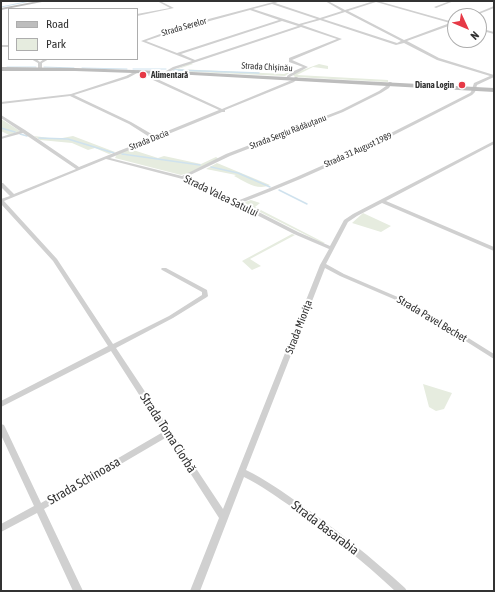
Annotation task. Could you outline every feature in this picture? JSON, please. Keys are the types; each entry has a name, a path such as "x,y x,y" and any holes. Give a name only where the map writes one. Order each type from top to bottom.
{"street":[{"path":"11,8 45,1"},
{"path":"138,15 173,8 158,1"},
{"name":"Strada Serelor","path":"195,61 143,41 183,27 280,1"},
{"path":"326,1 438,59 493,76"},
{"path":"166,72 171,69 376,1 447,20"},
{"path":"435,7 453,1"},
{"path":"439,2 444,4"},
{"path":"272,3 397,44 406,42 447,25"},
{"path":"250,9 340,39 290,59 290,61 306,67 288,77"},
{"path":"178,54 282,20"},
{"name":"Strada Chișinău","path":"34,60 40,65"},
{"name":"Strada Chișinău","path":"40,65 46,60"},
{"name":"Strada Chișinău","path":"1,69 40,65 150,72 288,77 494,90"},
{"path":"1,103 71,95 127,78 138,71"},
{"path":"150,72 150,75 154,78 224,111"},
{"name":"Strada 31 August 1989","path":"236,203 271,190 381,140 471,94 475,84 493,76"},
{"name":"Strada Dacia","path":"1,201 224,111 286,85 296,78"},
{"name":"Strada Sergiu Rădăuțanu","path":"183,177 228,155 342,111 380,92 388,87 390,83"},
{"path":"71,95 130,123 155,138"},
{"path":"1,116 79,169"},
{"path":"1,138 24,131"},
{"name":"Strada Miorița","path":"195,591 323,266 346,221 355,214 493,143"},
{"name":"Strada Valea Satului","path":"106,158 183,177 296,233 331,248"},
{"path":"1,184 13,196"},
{"name":"Strada Toma Ciorbă","path":"1,201 54,260 224,518"},
{"path":"382,201 494,249"},
{"name":"Strada Pavel Bechet","path":"323,266 412,305 494,357"},
{"path":"1,404 171,318 204,296 205,291 164,269"},
{"path":"1,427 78,591"},
{"name":"Strada Schinoasa","path":"1,528 39,508 167,433"},
{"name":"Strada Basarabia","path":"242,472 261,481 323,525 371,562 402,591"}],"green space":[{"path":"191,63 193,64 178,69 284,74 292,71 285,76 172,71"},
{"path":"319,64 328,66 328,69 313,67 297,75 388,80 388,82 295,77 292,74"},
{"path":"1,119 20,131 9,135 1,131"},
{"path":"34,136 57,139 73,136 115,152 109,154 95,148 88,150 72,143 40,140"},
{"path":"130,149 158,158 164,156 201,164 216,157 219,159 189,173 181,175 115,158 117,154"},
{"path":"217,163 270,185 265,187 256,186 234,176 236,175 206,169"},
{"path":"251,200 260,203 255,207 325,243 322,243 242,203"},
{"path":"363,213 391,226 381,232 352,223"},
{"path":"292,234 295,235 250,259 261,266 252,270 242,261"},
{"path":"423,384 452,393 444,409 436,411 429,407"}],"waterway":[{"path":"1,7 30,1"},
{"path":"7,67 36,67"},
{"path":"44,67 74,68"},
{"path":"82,68 127,69"},
{"path":"133,69 166,69"},
{"path":"187,70 174,70 259,73"},
{"path":"1,128 15,132"},
{"path":"20,134 27,136"},
{"path":"39,138 68,139 114,153"},
{"path":"122,154 200,165"},
{"path":"211,167 238,173 270,187"},
{"path":"279,190 307,204"}],"place":[{"name":"Alimentară","path":"143,75"},
{"name":"Diana Login","path":"462,85"}]}
